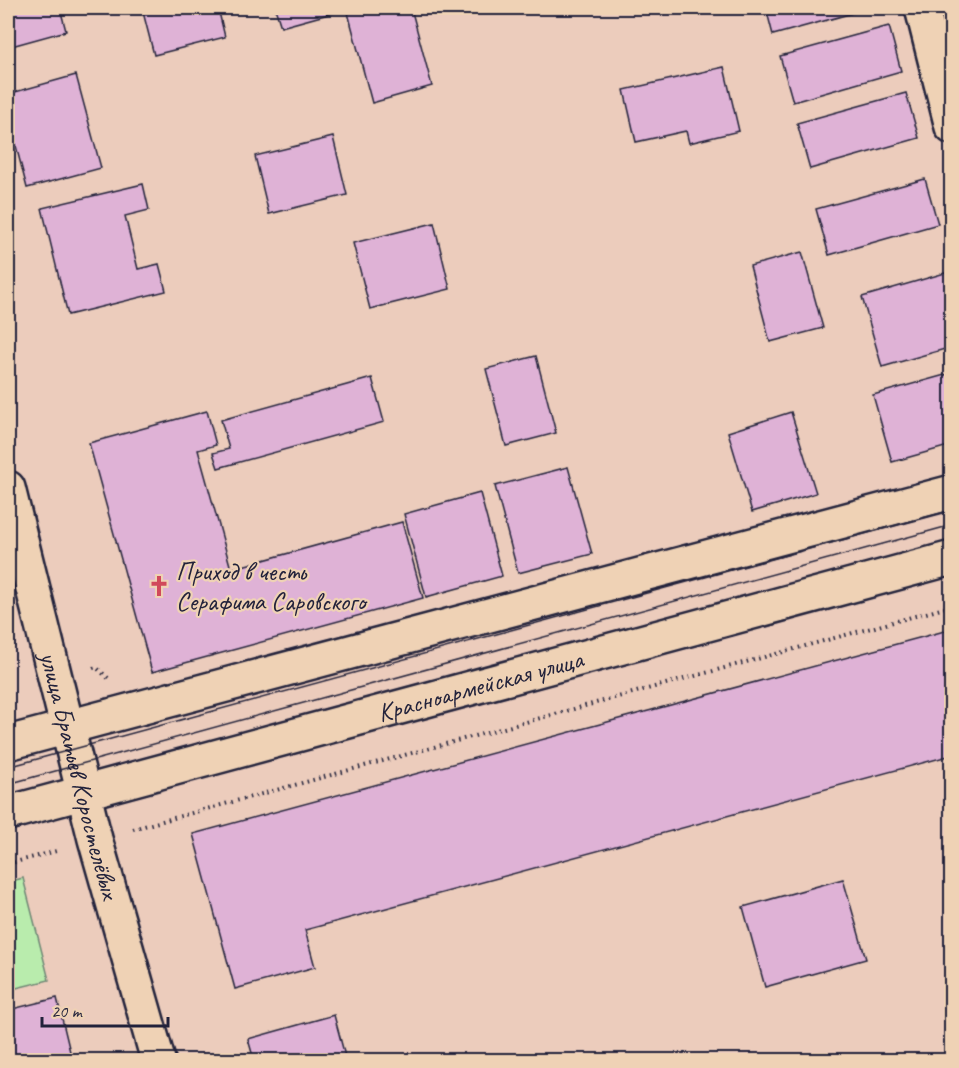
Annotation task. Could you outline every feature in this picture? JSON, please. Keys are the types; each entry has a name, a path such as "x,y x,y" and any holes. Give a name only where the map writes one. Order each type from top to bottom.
{"main road":[{"path":"922,8 951,127"},
{"name":"улица Братьев Коростелёвых","path":"8,488 96,839 158,1060"},
{"path":"8,743 951,492"},
{"name":"Красноармейская улица","path":"8,813 951,558"}],"path":[{"path":"8,864 951,606"}],"green space":[{"path":"940,8 951,8 951,49"},
{"path":"23,878 49,980 8,990 8,882"}],"building":[{"path":"8,8 60,8 66,31 8,47"},
{"path":"142,8 218,8 225,37 154,55"},
{"path":"275,8 411,8 432,86 372,103 347,9 281,27"},
{"path":"766,8 871,8 773,35"},
{"path":"889,26 901,71 793,102 780,56"},
{"path":"724,67 739,131 689,143 686,131 636,142 624,90"},
{"path":"76,75 101,168 27,188 8,115 8,94"},
{"path":"906,93 919,138 810,169 797,123"},
{"path":"333,137 347,195 269,214 255,156"},
{"path":"925,179 938,224 829,255 816,209"},
{"path":"143,184 149,210 125,216 138,269 159,264 166,291 68,315 42,208"},
{"path":"434,223 450,289 370,309 353,243"},
{"path":"802,252 823,328 770,342 750,266"},
{"path":"952,271 952,347 882,367 862,297"},
{"path":"536,356 556,433 506,446 486,369"},
{"path":"952,373 952,445 892,462 873,395"},
{"path":"372,378 384,422 218,468 213,453 229,449 221,420"},
{"path":"207,411 216,445 198,450 231,569 402,522 423,598 152,672 89,443"},
{"path":"791,412 816,493 752,512 728,432"},
{"path":"568,467 592,554 518,573 495,486"},
{"path":"480,493 502,576 426,597 404,514"},
{"path":"952,629 952,755 305,930 315,967 235,989 193,834"},
{"path":"843,879 866,959 765,987 743,907"},
{"path":"57,998 72,1060 8,1060 8,1010"},
{"path":"334,1015 346,1060 254,1060 248,1039"}],"tram line":[{"path":"8,767 952,510"},
{"path":"8,784 952,525"}],"place":[{"name":"Приход в честь Серафима Саровского","path":"159,586"}]}
